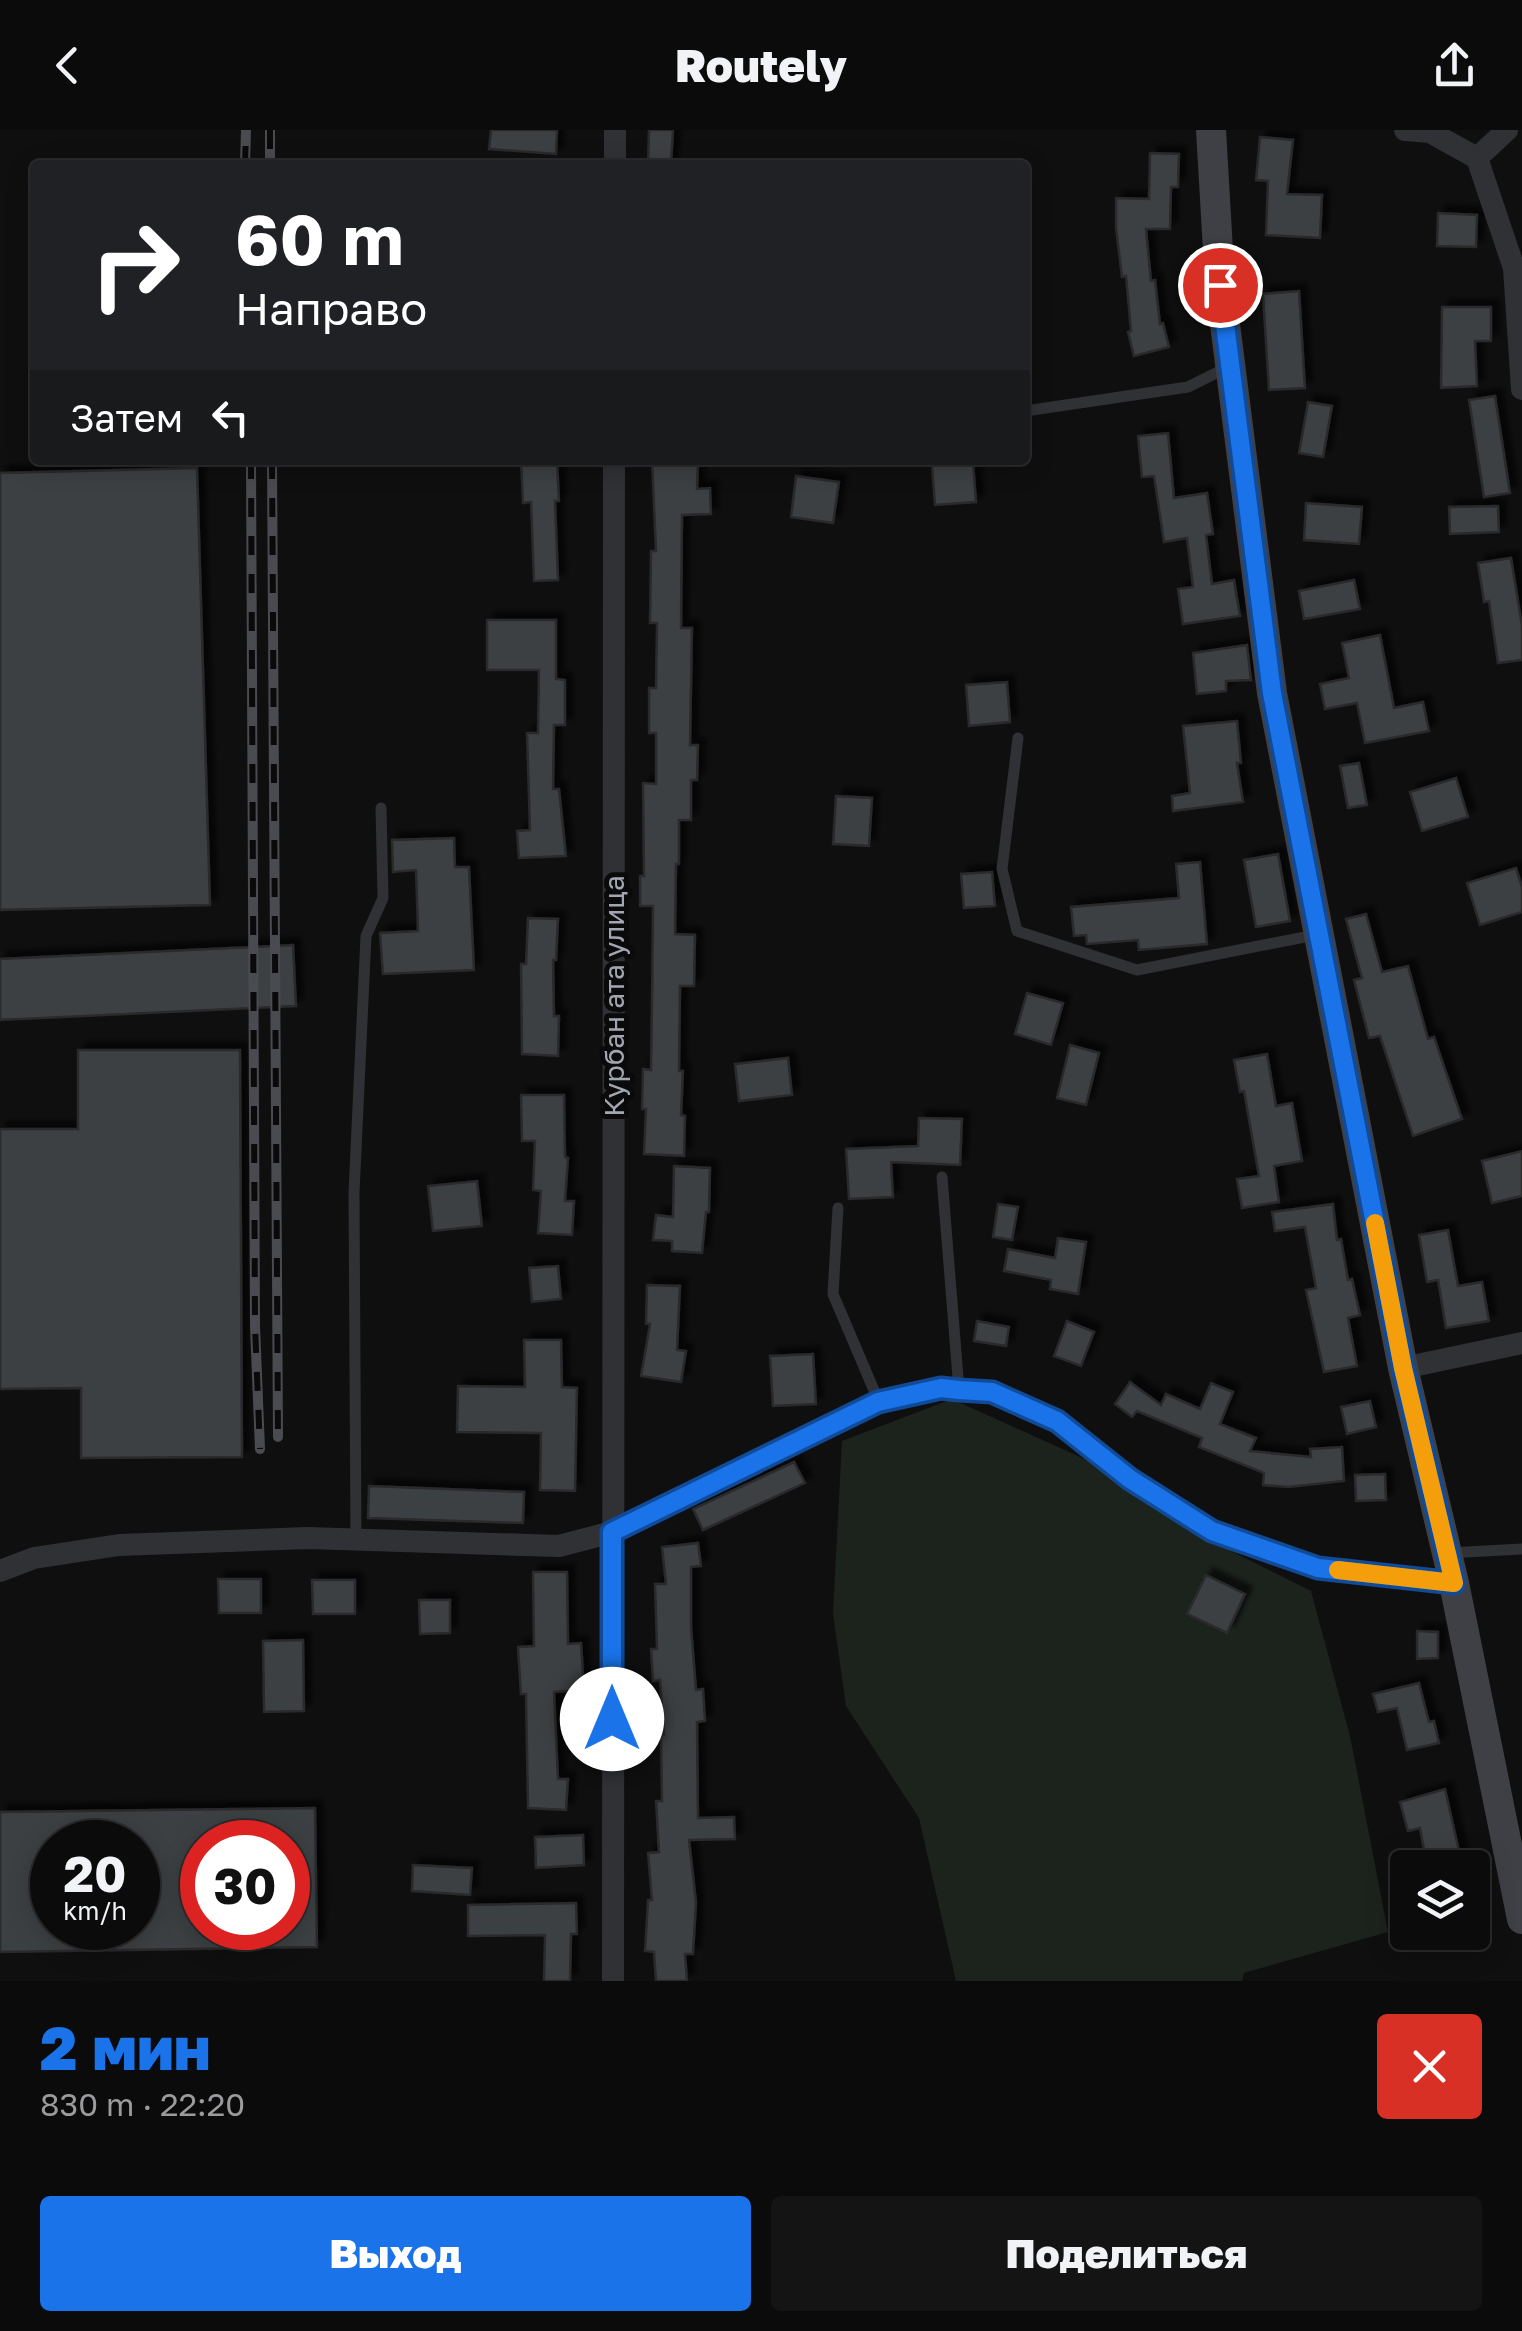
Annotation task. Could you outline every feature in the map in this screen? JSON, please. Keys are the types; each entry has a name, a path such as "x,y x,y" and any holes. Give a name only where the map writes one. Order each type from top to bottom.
{"main road":[{"path":"1210,130 1220,285 1272,693 1403,1368 1451,1568 1522,1920"}],"street":[{"path":"614,160 615,130"},
{"path":"1405,130 1430,132 1478,158 1514,268 1522,389"},
{"path":"1478,158 1507,130"},
{"name":"Курбан ата улица","path":"613,1981 614,465"},
{"path":"1403,1368 1522,1343"},
{"path":"0,1570 34,1558 120,1545 308,1538 559,1546 612,1532 878,1402 941,1388 992,1392 1057,1421 1130,1479 1212,1531 1318,1568 1451,1568"}],"lane":[{"path":"1030,410 1188,387 1230,366"},
{"path":"1018,738 1002,869 1017,931 1138,970 1319,934"},
{"path":"356,1540 354,1193 366,936 383,898 381,808"},
{"path":"942,1177 959,1390"},
{"path":"838,1208 833,1294 878,1402"},
{"path":"1451,1568 1522,1548"}],"shaded area":[{"path":"952,1399 1091,1462 1229,1550 1311,1591 1350,1736 1388,1932 1244,1973 1242,1981 956,1981 919,1818 846,1706 833,1613 842,1441"}],"building":[{"path":"491,130 557,130 556,154 489,149"},
{"path":"649,130 673,130 671,160 648,160"},
{"path":"1260,137 1293,140 1287,194 1322,195 1320,238 1266,235 1268,181 1256,180"},
{"path":"1150,153 1179,154 1178,187 1171,187 1170,229 1146,229 1151,281 1155,280 1160,324 1163,323 1169,347 1134,356 1128,332 1131,331 1126,276 1122,277 1116,228 1116,198 1149,199"},
{"path":"1438,213 1477,215 1476,247 1437,246"},
{"path":"1299,291 1305,388 1269,390 1263,294"},
{"path":"1442,307 1491,307 1491,341 1475,341 1477,386 1441,388"},
{"path":"1495,396 1510,493 1484,497 1469,400"},
{"path":"1308,402 1332,406 1323,457 1299,453"},
{"path":"1168,433 1174,498 1207,493 1213,534 1206,535 1212,584 1234,580 1240,616 1183,624 1178,589 1193,587 1187,538 1164,542 1154,476 1142,477 1138,436"},
{"path":"521,465 557,465 558,580 534,581 531,502 523,503"},
{"path":"652,465 698,465 697,489 710,488 711,514 682,515 681,628 692,628 690,745 698,745 697,780 691,780 691,820 679,820 676,864 675,934 695,935 694,986 680,986 684,1156 644,1154 643,1069 651,1070 653,906 640,906 640,876 644,876 643,783 656,784 656,733 649,733 649,688 656,688 657,623 650,623 651,551 656,551"},
{"path":"932,465 973,465 976,502 935,505"},
{"path":"197,468 210,905 0,910 0,473"},
{"path":"796,476 839,482 833,523 791,517"},
{"path":"1306,503 1362,507 1359,544 1304,540"},
{"path":"1498,506 1499,532 1450,534 1449,507"},
{"path":"1511,558 1522,626 1522,660 1498,663 1489,601 1484,602 1478,563"},
{"path":"1354,580 1360,609 1304,619 1299,591"},
{"path":"487,620 556,620 556,679 565,680 565,725 554,725 553,789 559,789 566,856 519,858 517,831 530,830 527,733 538,733 539,670 487,670"},
{"path":"1380,635 1394,708 1423,702 1429,731 1365,743 1357,703 1325,709 1320,684 1349,678 1342,643"},
{"path":"1247,645 1251,680 1226,681 1226,691 1197,694 1193,653"},
{"path":"1007,682 1010,722 969,726 966,685"},
{"path":"1237,721 1241,763 1237,763 1243,802 1173,811 1172,796 1190,793 1183,726"},
{"path":"1359,763 1367,805 1348,808 1340,766"},
{"path":"1456,778 1468,817 1422,831 1410,792"},
{"path":"836,796 872,798 869,846 833,844"},
{"path":"454,838 455,867 469,867 474,970 383,974 380,933 418,931 416,870 393,872 392,840"},
{"path":"1278,854 1290,921 1256,927 1244,860"},
{"path":"1200,862 1207,944 1139,950 1138,940 1087,944 1086,935 1074,936 1071,907 1179,898 1176,864"},
{"path":"1516,868 1522,887 1522,912 1480,925 1467,883"},
{"path":"992,872 995,906 964,908 961,874"},
{"path":"1366,914 1382,972 1408,966 1428,1039 1434,1037 1462,1119 1413,1136 1380,1036 1369,1038 1354,980 1362,978 1346,919"},
{"path":"528,918 558,919 553,960 554,1016 559,1016 558,1056 522,1054 521,964 526,964"},
{"path":"293,945 296,1006 0,1020 0,959"},
{"path":"1027,993 1063,1003 1051,1045 1015,1034"},
{"path":"1070,1045 1099,1053 1086,1105 1057,1098"},
{"path":"78,1050 240,1050 242,1457 81,1458 81,1388 0,1389 0,1129 78,1129"},
{"path":"1267,1054 1276,1106 1292,1103 1302,1161 1274,1166 1279,1202 1242,1208 1237,1179 1259,1176 1244,1091 1240,1092 1234,1060"},
{"path":"788,1058 792,1095 739,1101 735,1064"},
{"path":"521,1095 564,1095 568,1158 565,1201 574,1201 572,1235 538,1233 541,1191 533,1190 535,1141 522,1141"},
{"path":"919,1118 962,1119 960,1165 891,1162 893,1197 849,1199 846,1149 918,1146"},
{"path":"1522,1151 1522,1196 1492,1203 1482,1161"},
{"path":"674,1166 710,1168 709,1212 702,1253 672,1251 672,1241 653,1240 656,1215 673,1217"},
{"path":"477,1181 482,1226 433,1231 428,1186"},
{"path":"998,1204 1018,1207 1012,1240 993,1237"},
{"path":"1333,1204 1337,1240 1341,1239 1348,1280 1352,1279 1360,1315 1348,1318 1357,1366 1324,1372 1306,1290 1316,1288 1305,1227 1275,1231 1272,1212"},
{"path":"1448,1230 1458,1286 1482,1282 1489,1321 1446,1328 1438,1280 1427,1282 1419,1235"},
{"path":"1058,1238 1086,1242 1078,1294 1050,1289 1051,1280 1004,1271 1008,1249 1055,1258"},
{"path":"558,1266 561,1299 532,1302 529,1268"},
{"path":"647,1285 680,1286 677,1350 686,1351 681,1382 641,1376 650,1324 646,1324"},
{"path":"977,1321 1009,1327 1006,1346 974,1341"},
{"path":"1067,1321 1094,1332 1081,1366 1054,1356"},
{"path":"524,1340 561,1340 562,1387 577,1388 575,1491 540,1490 541,1433 457,1432 458,1386 525,1387"},
{"path":"813,1354 816,1404 773,1406 770,1356"},
{"path":"1130,1382 1161,1405 1166,1394 1200,1409 1211,1383 1233,1392 1220,1424 1256,1438 1250,1451 1311,1457 1310,1449 1342,1447 1344,1481 1288,1487 1263,1485 1264,1473 1199,1447 1202,1438 1137,1411 1132,1417 1115,1404"},
{"path":"1370,1401 1376,1427 1347,1434 1341,1407"},
{"path":"794,1462 805,1483 703,1530 693,1509"},
{"path":"1385,1474 1386,1500 1356,1501 1355,1475"},
{"path":"369,1486 524,1492 523,1523 368,1518"},
{"path":"698,1543 701,1566 691,1567 691,1627 696,1690 703,1689 705,1721 697,1722 698,1818 734,1817 735,1839 689,1840 696,1902 693,1954 685,1954 687,1981 656,1981 654,1952 645,1951 648,1900 652,1900 648,1853 659,1852 656,1801 662,1801 664,1735 660,1680 653,1681 651,1649 657,1649 655,1584 666,1584 662,1547"},
{"path":"533,1572 567,1572 568,1644 581,1643 584,1690 554,1692 558,1779 568,1779 566,1810 528,1808 526,1694 521,1694 518,1647 534,1646"},
{"path":"1206,1575 1245,1594 1227,1633 1187,1614"},
{"path":"218,1579 261,1579 261,1613 219,1613"},
{"path":"312,1580 355,1580 355,1614 313,1614"},
{"path":"419,1600 450,1600 450,1633 420,1634"},
{"path":"1417,1631 1438,1632 1438,1658 1417,1659"},
{"path":"303,1640 304,1711 264,1712 263,1641"},
{"path":"1419,1683 1439,1743 1407,1750 1397,1708 1378,1712 1373,1694"},
{"path":"1445,1789 1459,1850 1424,1850 1420,1828 1408,1831 1400,1802"},
{"path":"315,1808 317,1947 310,1947 310,1820 180,1820 180,1949 160,1949 160,1820 30,1820 30,1950 127,1950 0,1952 0,1812"},
{"path":"583,1835 584,1865 536,1868 535,1837"},
{"path":"413,1865 472,1868 470,1895 412,1891"},
{"path":"576,1903 577,1934 571,1934 570,1981 544,1981 545,1935 468,1936 468,1905"}],"railway":[{"path":"245,160 246,130"},
{"path":"270,130 270,160"},
{"path":"251,465 255,1326 260,1449"},
{"path":"272,465 278,1437"}],"slow traffic":[{"path":"1338,1570 1454,1583 1403,1368 1375,1223"}],"route":[{"path":"612,1719 612,1532 878,1402 941,1388 992,1392 1057,1421 1130,1479 1212,1531 1318,1568 1454,1583 1403,1368 1272,693 1220,285"}]}
